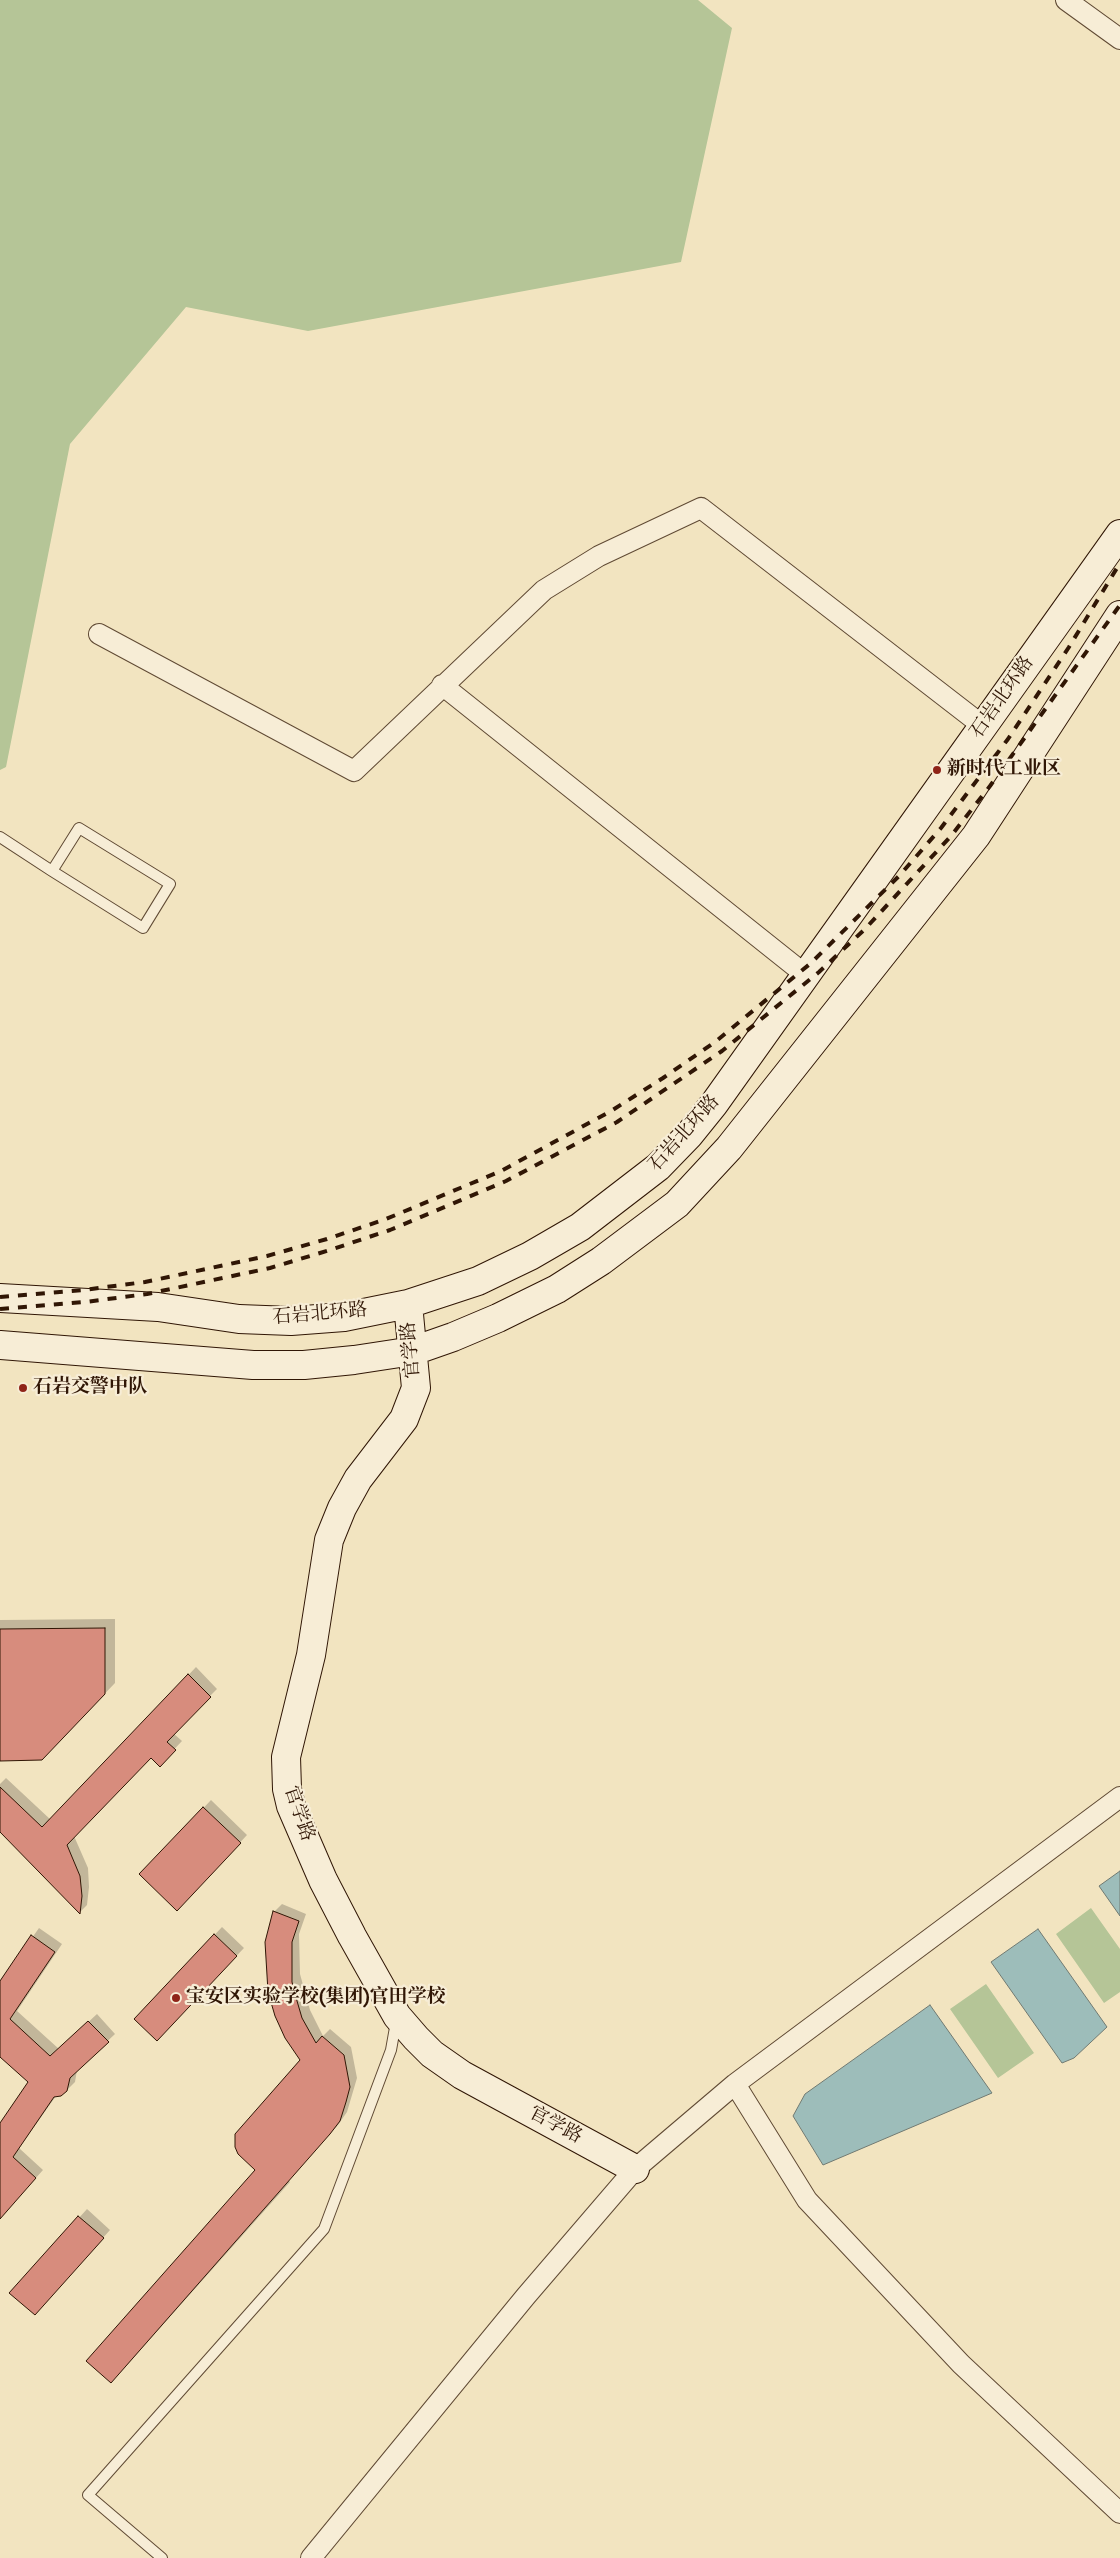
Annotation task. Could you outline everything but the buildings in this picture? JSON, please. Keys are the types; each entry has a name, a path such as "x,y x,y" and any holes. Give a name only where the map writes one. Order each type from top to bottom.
{"main road":[{"name":"石岩北环路","path":"0,1298 158,1307 238,1320 291,1321 344,1317 408,1304 478,1281 530,1256 580,1227 658,1167 689,1135 807,976 1120,534"},
{"path":"0,1345 253,1365 304,1364 413,1351 498,1318 557,1289 601,1261 677,1204 728,1148 976,836 1120,615"},
{"name":"官学路","path":"408,1304 416,1388 404,1419 358,1479 342,1508 329,1540 310,1655 289,1742 285,1772 291,1806 323,1880 397,2016 432,2054 462,2075 635,2169"}],"street":[{"path":"1066,0 1120,39"},
{"path":"99,634 354,771 442,685 544,590 599,556 701,508 983,726"},
{"path":"442,685 807,976"},
{"path":"311,2558 526,2296 635,2169 735,2084 1120,1796"},
{"path":"735,2084 807,2200 961,2364 1120,2513"}],"lane":[{"path":"0,837 52,871 143,928 170,884 79,828 52,871"},
{"path":"162,2558 88,2494 324,2229 391,2050 397,2016"}],"green space":[{"path":"0,0 698,0 732,28 681,262 308,331 186,307 70,444 6,767 0,770"},
{"path":"1091,1908 1120,1949 1120,1992 1104,2003 1056,1934"},
{"path":"986,1984 1034,2053 998,2078 950,2009"}],"water":[{"path":"1120,1871 1120,1916 1099,1886"},
{"path":"1038,1929 1107,2027 1074,2058 1062,2063 991,1962"},
{"path":"930,2005 992,2093 823,2165 793,2116 805,2094"}],"railway":[{"path":"0,1297 83,1290 145,1282 267,1256 327,1239 386,1219 501,1171 611,1111 663,1078 715,1042 811,963 900,875 941,828 1008,739 1069,647 1120,563"},
{"path":"0,1309 85,1302 147,1294 270,1268 330,1250 390,1230 506,1181 617,1122 722,1051 819,972 865,929 951,836 990,786 1120,605"}],"place":[{"name":"新时代工业区","path":"937,770"},
{"name":"石岩交警中队","path":"23,1388"},
{"name":"宝安区实验学校(集团)官田学校","path":"176,1998"}]}
